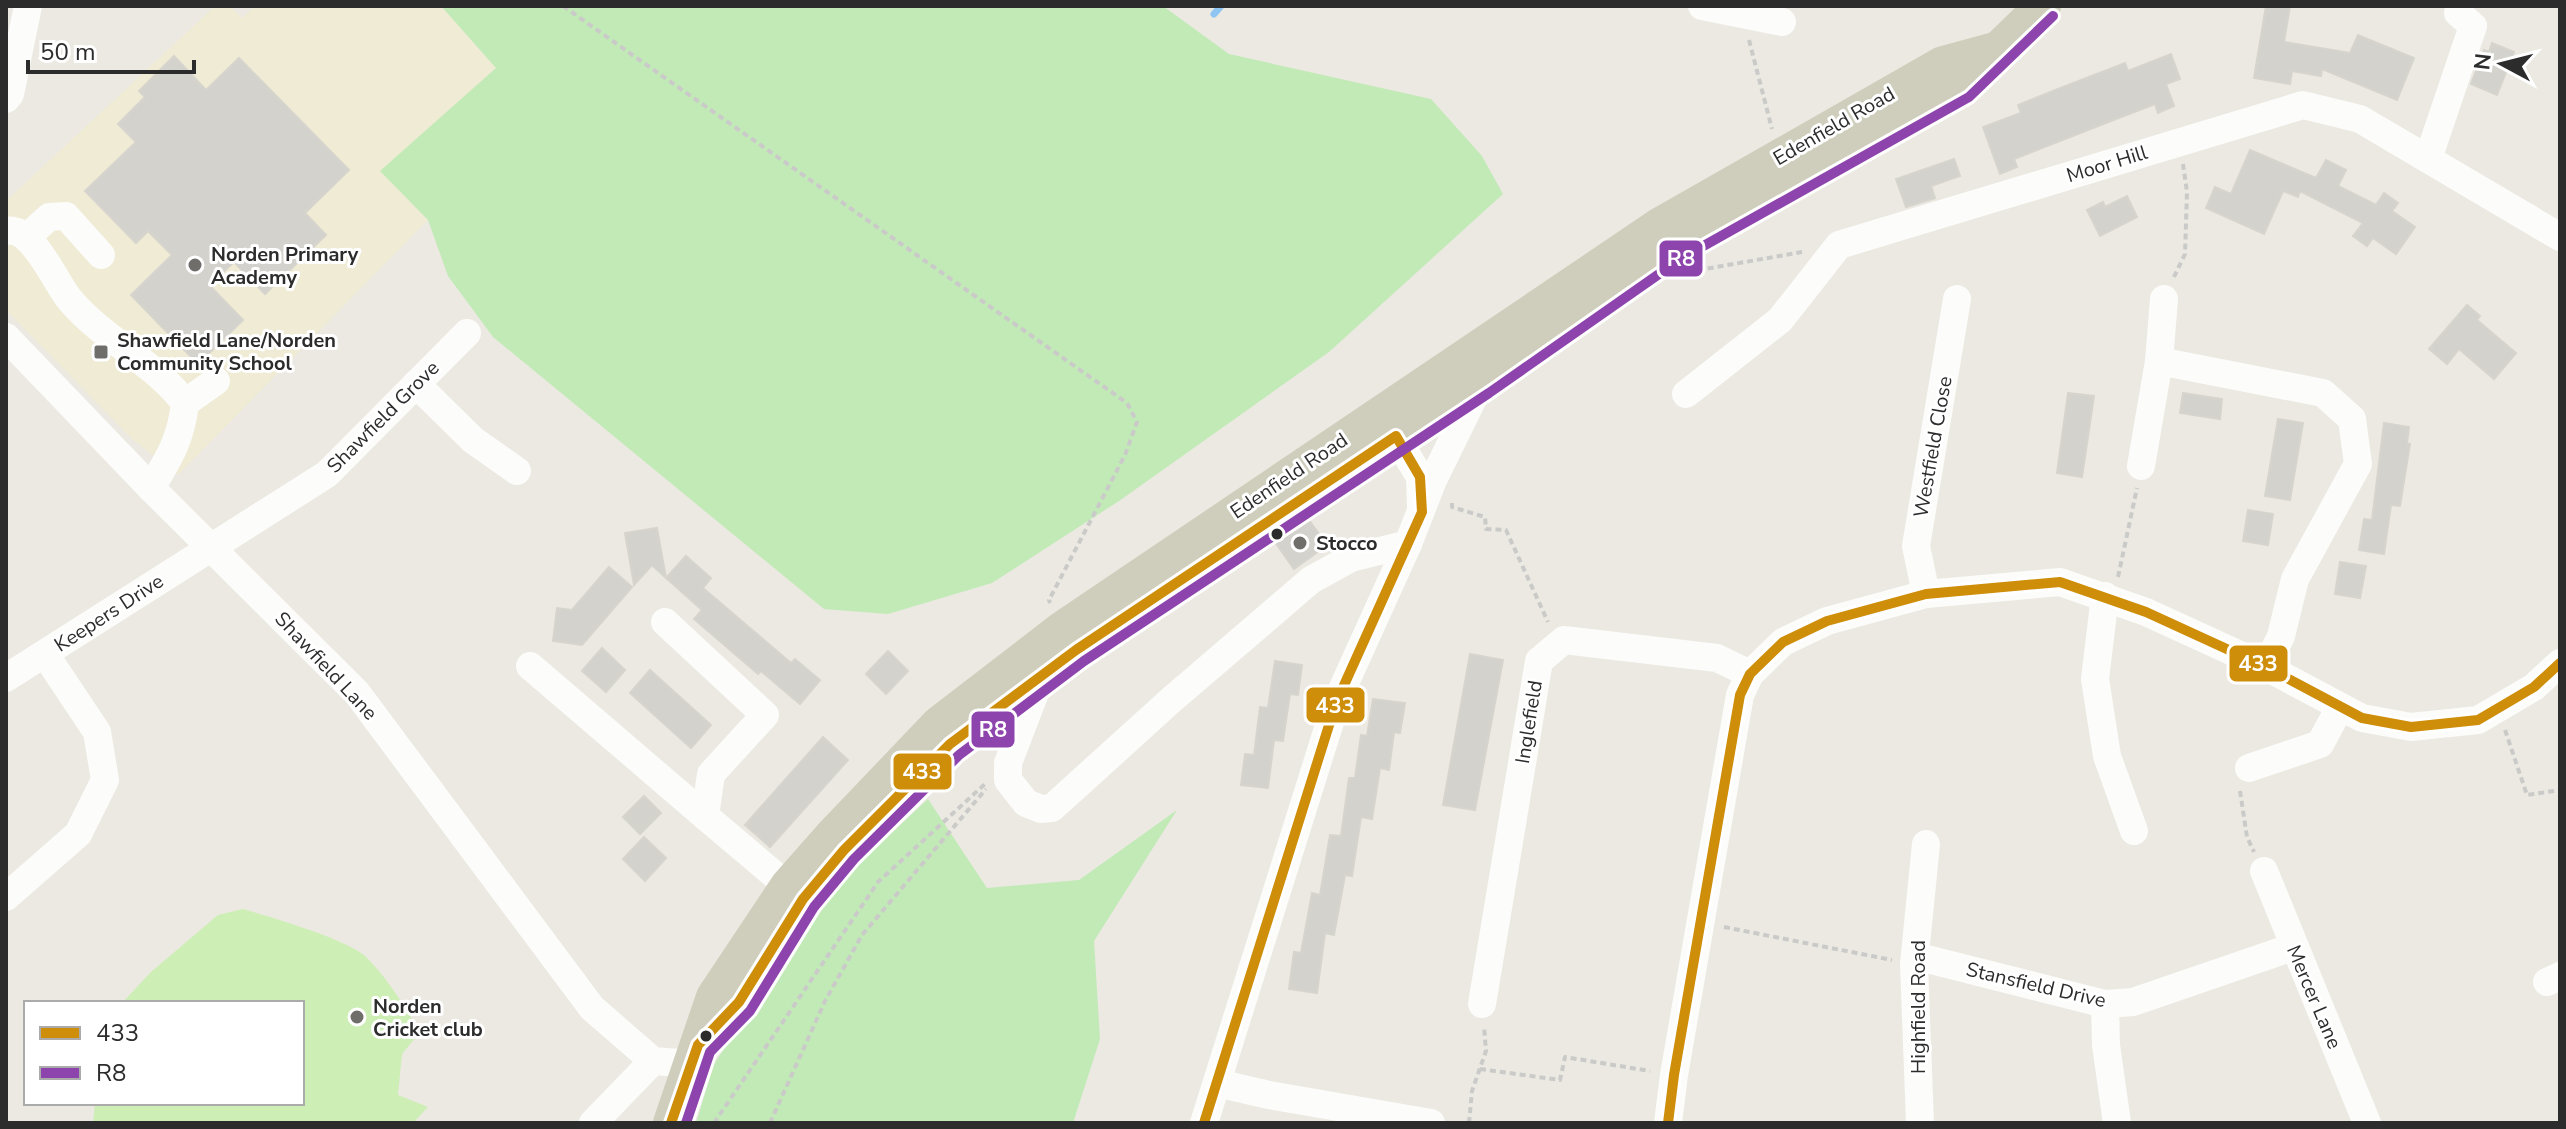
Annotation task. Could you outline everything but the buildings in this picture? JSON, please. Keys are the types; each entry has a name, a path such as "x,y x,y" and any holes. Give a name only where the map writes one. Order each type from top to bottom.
{"main road":[{"name":"Edenfield Road","path":"671,1123 695,1055 739,1002 795,892 833,835 939,724 1061,630 1389,425 1481,381 1675,246 1771,172 1943,64 2002,48 2043,6"},
{"name":"Edenfield Road","path":"795,892 844,850 950,744 1076,650 1659,226 1771,172"}],"street":[{"path":"6,99 10,94 28,6"},
{"path":"1702,6 1782,22"},
{"path":"2428,159 2474,23"},
{"name":"Moor Hill","path":"1839,245 2303,105 2360,119 2560,237"},
{"path":"101,255 66,216 49,217 17,234 69,298 102,332 172,386 185,403 176,446 151,488"},
{"path":"1686,394 1780,320 1839,245"},
{"name":"Westfield Close","path":"1926,594 1916,546 1957,299"},
{"path":"2141,466 2159,361 2164,299"},
{"name":"Shawfield Grove","path":"212,547 327,474 467,333"},
{"name":"Shawfield Lane","path":"6,337 151,488 357,693 592,1008 653,1061"},
{"path":"2159,361 2323,393 2352,419 2358,464 2295,579 2281,636 2266,667"},
{"path":"185,403 216,381"},
{"path":"1204,1123 1336,703 1422,512 1433,480 1481,381"},
{"path":"416,384 473,440 517,471"},
{"path":"1389,425 1420,477 1422,512"},
{"path":"1041,677 1008,763 1008,780 1026,803 1041,809 1052,808 1311,580 1351,558 1408,544"},
{"name":"Keepers Drive","path":"6,678 212,547"},
{"path":"1668,1123 1740,695 1750,674 1783,642 1827,621 1926,594 2060,582 2109,597 2266,667 2362,718 2411,727 2478,720 2534,687 2560,663"},
{"path":"2109,597 2095,679 2107,756 2134,831"},
{"path":"665,622 765,715 711,774 705,816"},
{"path":"1558,645 1564,640 1717,658 1750,674"},
{"name":"Inglefield","path":"1482,1004 1539,661 1558,645"},
{"path":"6,897 78,834 105,780 97,732 45,654"},
{"path":"530,666 795,892"},
{"path":"2244,777 2320,744 2340,707"},
{"name":"Highfield Road","path":"1920,1123 1915,960 1926,844"},
{"name":"Mercer Lane","path":"2264,871 2367,1123"},
{"name":"Stansfield Drive","path":"1915,960 2105,1004 2133,1002 2293,947"},
{"path":"2105,1004 2106,1045 2117,1123"},
{"path":"593,1123 653,1061 695,1055"},
{"path":"1217,1083 1431,1123"}],"path":[{"path":"563,6 1127,403 1137,422 1125,455 1049,600 1061,630"},
{"path":"1745,14 1771,172"},
{"path":"2164,299 2185,254 2187,192 2179,142"},
{"path":"1675,275 1839,245"},
{"path":"2109,597 2141,466"},
{"path":"1433,480 1453,492 1452,507 1485,517 1486,529 1506,530 1558,645"},
{"path":"2498,708 2527,795 2560,790"},
{"path":"714,1123 878,882 1008,763"},
{"path":"770,1123 825,1001 862,935 1008,763"},
{"path":"2244,777 2247,837 2264,871"},
{"path":"1700,922 1915,960"},
{"path":"1469,1123 1472,1091 1486,1051 1482,1004"},
{"path":"1480,1069 1560,1080 1565,1057 1674,1075"}],"shaded area":[{"name":"Norden Primary Academy","path":"215,6 230,6 242,18 255,6 441,6 497,68 381,171 428,220 178,475 133,440 6,310 6,201"}],"green space":[{"path":"441,6 1163,6 1229,54 1431,99 1482,156 1503,194 1329,352 1119,501 992,583 888,614 824,609 493,337 448,276 428,220 380,171 496,68"},
{"path":"928,799 987,888 1079,880 1177,810 1094,941 1100,1039 1073,1123 696,1123 714,1064 830,890"},
{"name":"Norden Cricket club","path":"243,909 307,929 355,949 381,973 420,1032 402,1054 398,1095 428,1107 413,1123 93,1123 95,1105 304,1105 304,1001 124,1001 151,972 218,915"}],"waterway":[{"path":"1214,14 1221,6"}],"transit line":[{"name":"R8","path":"686,1123 710,1052 750,1011 814,907 854,859 959,755 1084,661 1489,393 1682,258 1969,97 2053,16"},
{"name":"433","path":"671,1123 698,1045 739,1002 803,899 844,850 950,744 1076,650 1396,436 1420,477 1422,512 1336,703 1204,1123"},
{"name":"433","path":"1668,1123 1740,695 1750,674 1783,642 1827,621 1926,594 2060,582 2146,612 2266,667 2362,718 2411,727 2478,720 2534,687 2560,663"}],"place":[{"name":"Norden Primary Academy","path":"195,265"},
{"name":"Shawfield Lane/Norden Community School","path":"101,352"},
{"name":"Stocco","path":"1300,543"},
{"name":"Norden Cricket club","path":"357,1017"}]}
